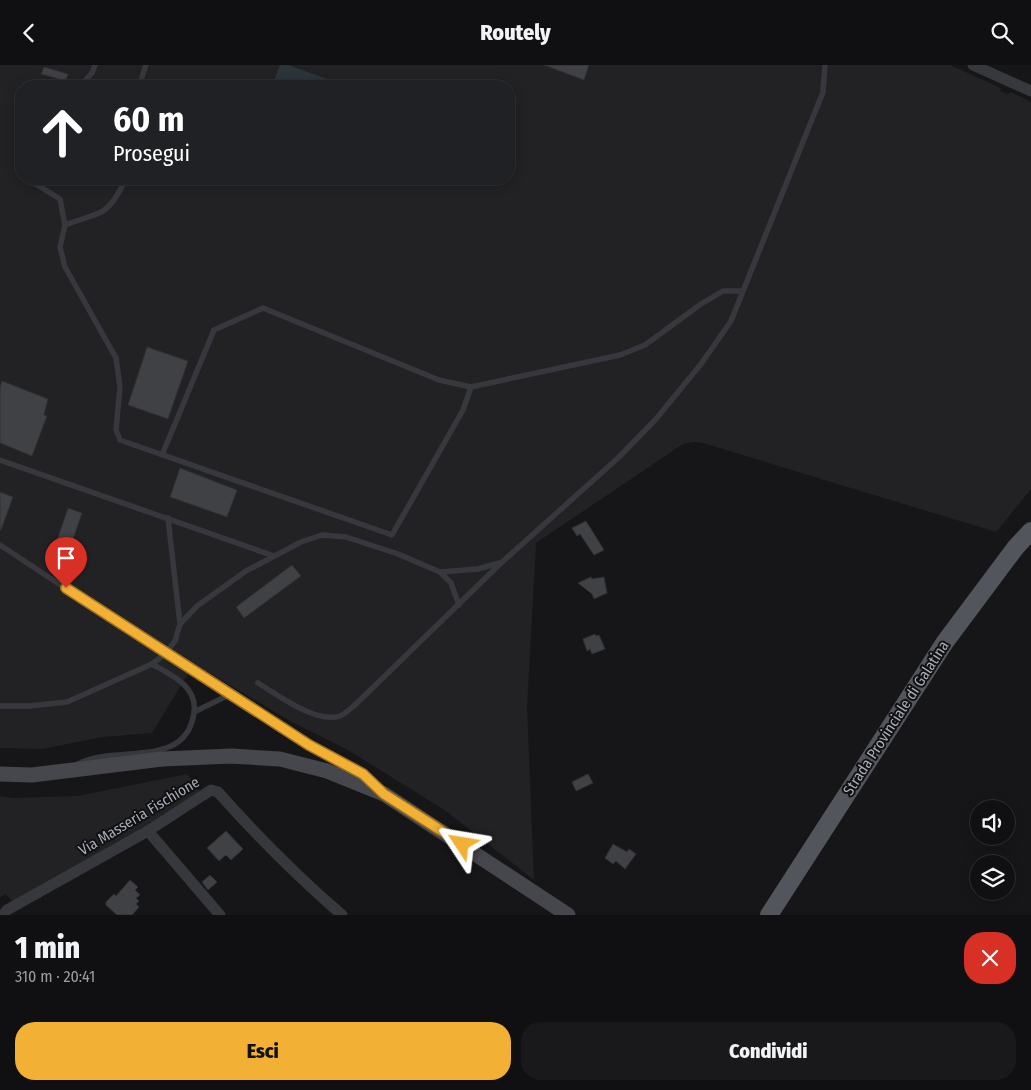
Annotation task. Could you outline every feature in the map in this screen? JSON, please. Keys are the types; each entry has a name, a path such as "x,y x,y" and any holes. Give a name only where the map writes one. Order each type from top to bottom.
{"main road":[{"name":"Strada Provinciale di Galatina","path":"771,914 945,642 1016,547 1031,531"},
{"path":"0,774 32,775 162,759 231,756 270,759 327,771 384,794 559,913"}],"street":[{"path":"973,65 1031,91"},
{"name":"Via Masseria Fischione","path":"3,915 148,831 211,790 218,792 260,840 298,877 342,915"},
{"path":"148,831 220,915"}],"lane":[{"path":"86,80 92,73 95,65"},
{"path":"141,80 146,65"},
{"path":"258,683 299,707 321,717 340,716 356,705 501,563 618,458 656,419 701,364 731,321 823,92 825,65"},
{"path":"37,185 60,199 65,225 60,247 65,267 116,358 120,387 116,431 120,440 392,535 463,410 471,387"},
{"path":"65,225 85,216 101,213 111,204 122,185"},
{"path":"162,455 214,330 263,308 439,380 471,387 620,355 645,345 701,304 723,291 742,291"},
{"path":"0,459 274,556"},
{"path":"0,706 29,706 67,702 152,664 165,653 175,641 180,624 168,518"},
{"path":"180,624 197,606 246,571 301,542 322,535 346,537 398,554 440,572 451,583 459,605"},
{"path":"0,545 309,745 363,774 384,794"},
{"path":"440,572 478,569 501,563"},
{"path":"67,770 90,758 164,750 180,742 190,729 194,703 183,682 152,664"},
{"path":"194,712 231,694"}],"shaded area":[{"path":"0,65 950,65 1001,88 1000,91 1008,94 1011,92 1031,102 1031,489 996,532 703,443 693,442 683,444 536,543 527,707 534,880 446,811 348,750 292,722 194,664 152,733 103,737 42,749 0,748"},
{"path":"280,65 288,65 330,80 274,80"},
{"path":"187,774 201,792 154,824 14,903 6,894 0,897 0,796 13,798 78,796"}],"building":[{"path":"544,65 589,65 584,80"},
{"path":"44,67 68,74 66,80 62,80 41,74"},
{"path":"147,347 188,361 168,419 128,405"},
{"path":"2,381 48,399 44,415 47,416 32,456 0,443 0,387"},
{"path":"180,468 237,490 227,517 170,497"},
{"path":"0,492 13,497 1,530 0,530"},
{"path":"68,508 82,513 71,545 57,540"},
{"path":"586,521 604,550 594,555 580,534 577,536 572,528"},
{"path":"292,565 301,576 244,618 236,607"},
{"path":"591,577 592,579 604,577 607,593 594,599 592,594 578,583"},
{"path":"595,634 596,636 599,635 605,649 592,654 590,649 587,651 583,639"},
{"path":"588,774 593,783 576,791 572,782"},
{"path":"226,831 243,849 231,860 226,855 219,861 207,848"},
{"path":"613,844 627,852 629,849 636,854 625,869 616,861 613,864 605,858"},
{"path":"210,875 217,882 208,890 202,882"},
{"path":"130,880 138,887 135,890 140,895 136,898 139,901 136,904 139,907 132,915 117,915 106,905 106,902 114,894 116,896"}],"route":[{"path":"66,588 309,745 363,774 384,794 462,844"}]}
